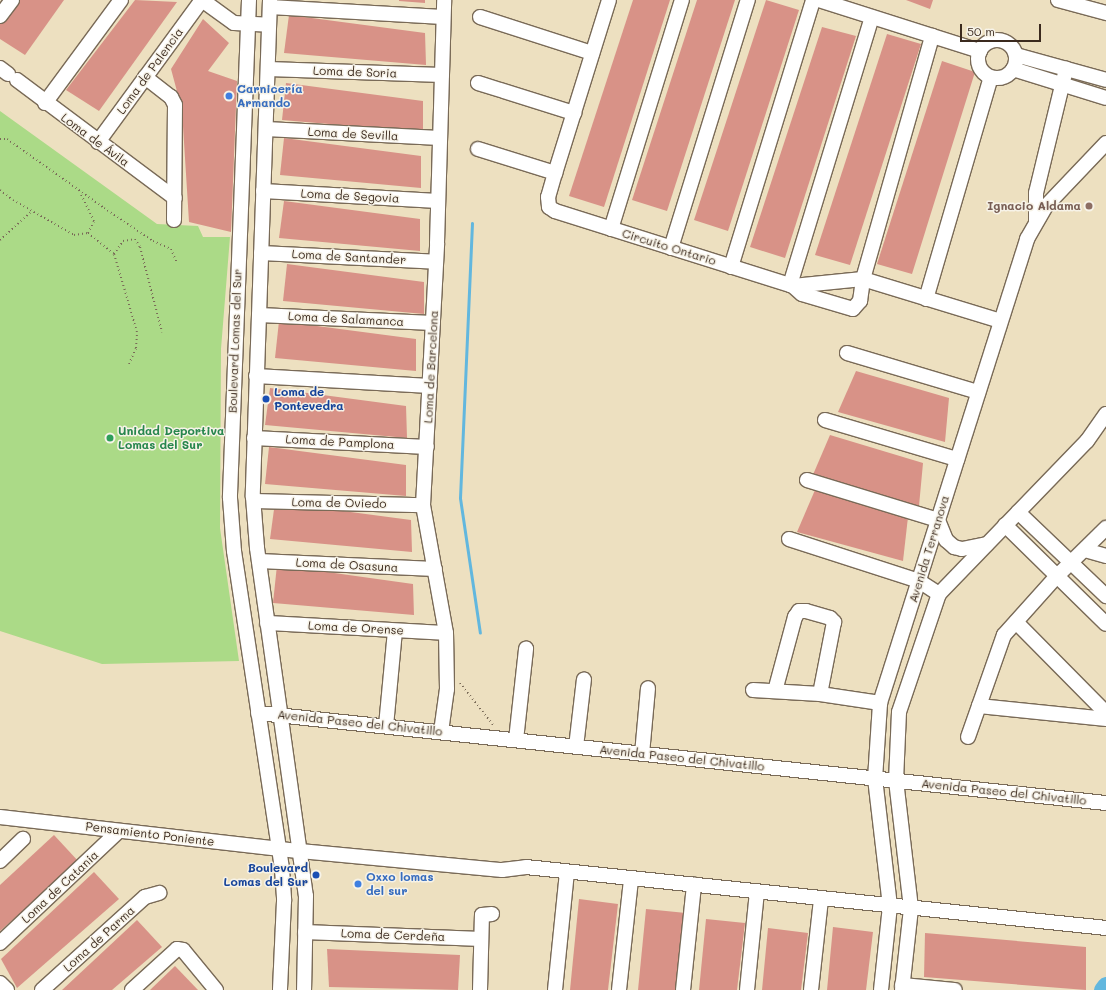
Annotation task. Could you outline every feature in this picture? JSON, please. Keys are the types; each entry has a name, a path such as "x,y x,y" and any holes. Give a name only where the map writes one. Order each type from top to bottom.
{"street":[{"path":"0,16 12,0"},
{"path":"45,103 121,0"},
{"path":"202,0 234,23 269,25"},
{"name":"Loma de Palencia","path":"98,142 202,0"},
{"name":"Boulevard Lomas del Sur","path":"249,0 230,498 234,551 278,849 284,901 280,990"},
{"name":"Loma de Barcelona","path":"441,732 447,689 446,633 424,505 436,262 444,0"},
{"name":"Circuito Ontario","path":"609,0 548,197 549,207 611,229 792,286 863,279 1000,321"},
{"path":"611,229 682,0"},
{"path":"671,248 748,0"},
{"path":"731,267 813,0"},
{"path":"819,0 980,51"},
{"path":"1058,0 1106,13"},
{"path":"270,3 443,17"},
{"name":"Boulevard Lomas del Sur","path":"270,3 254,438 254,502 259,561 267,623 306,896 304,990"},
{"path":"480,17 592,53"},
{"path":"872,17 792,286 802,294 853,309 860,301 863,279 932,36"},
{"path":"998,40 1011,46 1014,62 1003,77 991,77 980,66 980,51 985,45 998,40"},
{"path":"1014,62 1066,69 1106,80"},
{"path":"1014,62 1062,84 1106,98"},
{"name":"Loma de Soria","path":"268,69 442,75"},
{"path":"1036,221 1036,193 1066,69"},
{"name":"Loma de Ávila","path":"8,74 45,103 175,198"},
{"path":"145,77 171,97 175,105 174,220"},
{"path":"926,299 991,77"},
{"path":"478,83 574,113"},
{"name":"Loma de Sevilla","path":"266,129 440,138"},
{"name":"Avenida Terranova","path":"881,990 890,906 875,779 880,703 1018,264 1036,221 1056,195 1106,143"},
{"path":"478,149 555,173"},
{"name":"Loma de Segovia","path":"263,191 438,201"},
{"name":"Loma de Santander","path":"261,253 436,262"},
{"name":"Loma de Salamanca","path":"259,315 433,323"},
{"path":"235,346 258,346"},
{"path":"847,354 978,392"},
{"path":"256,376 430,386"},
{"name":"Avenida Terranova","path":"902,987 911,908 896,781 899,712 939,594 1018,512 1101,431 1106,414"},
{"path":"825,420 957,459"},
{"name":"Loma de Pamplona","path":"254,438 427,447"},
{"path":"807,480 938,520 946,540 954,547 962,549 987,544"},
{"name":"Loma de Oviedo","path":"254,502 424,505"},
{"path":"1018,512 1106,596"},
{"path":"1006,525 1106,624"},
{"path":"968,737 1004,635 1057,576 1106,528"},
{"path":"789,539 919,581 939,594"},
{"path":"1085,550 1106,556"},
{"name":"Loma de Osasuna","path":"259,561 434,569"},
{"path":"775,692 795,617 799,611 806,611 830,618 834,622 820,694"},
{"path":"1016,622 1106,713"},
{"name":"Loma de Orense","path":"267,623 446,633"},
{"path":"386,726 395,630"},
{"path":"510,740 526,649"},
{"path":"576,746 584,679"},
{"path":"642,754 648,688"},
{"path":"754,690 820,694 880,703"},
{"path":"978,706 1106,719"},
{"name":"Avenida Paseo del Chivatillo","path":"258,713 1106,803"},
{"name":"Pensamiento Poniente","path":"0,817 300,852"},
{"name":"Loma de Catania","path":"0,943 120,831"},
{"path":"0,861 23,839"},
{"path":"300,852 502,870 526,868 1106,928"},
{"path":"555,990 567,872"},
{"path":"619,990 631,879"},
{"path":"683,990 694,885"},
{"path":"747,990 757,892"},
{"name":"Loma de Parma","path":"42,990 145,898 159,893"},
{"path":"811,990 820,899"},
{"path":"480,990 482,915 492,914"},
{"name":"Loma de Cerdeña","path":"305,932 481,939"},
{"path":"132,990 177,948 183,950 216,990"},
{"path":"0,983 6,990"},
{"path":"902,987 955,990"}],"path":[{"path":"0,139 6,140 153,241 171,249 177,263"},
{"path":"0,190 32,211 74,235 88,233 114,254 137,332 136,348 129,364"},
{"path":"80,192 94,221 88,233"},
{"path":"0,240 32,211"},
{"path":"114,254 123,241 135,239 140,246 162,332"},
{"path":"447,666 510,740"}],"green space":[{"name":"Unidad Deportiva Lomas del Sur","path":"0,111 157,224 198,226 203,237 230,237 221,349 220,528 239,661 102,664 0,631"}],"building":[{"path":"18,0 64,0 25,55 0,39 0,24"},
{"path":"135,0 177,2 99,111 66,90"},
{"path":"425,0 425,3 399,1"},
{"path":"633,0 670,0 604,207 569,196"},
{"path":"697,0 735,0 667,211 632,200"},
{"path":"766,0 799,10 728,231 694,220"},
{"path":"906,0 933,0 930,9"},
{"path":"289,15 425,33 426,65 284,53"},
{"path":"203,19 229,43 208,71 237,81 231,232 189,222 182,110 171,69"},
{"path":"822,27 856,36 785,258 750,247"},
{"path":"887,34 921,44 850,265 815,255"},
{"path":"942,61 975,72 912,274 877,264"},
{"path":"286,83 423,101 423,132 282,120"},
{"path":"284,138 421,156 421,188 280,175"},
{"path":"284,201 420,219 420,251 279,238"},
{"path":"287,264 424,282 424,314 283,301"},
{"path":"279,321 416,339 416,371 275,358"},
{"path":"856,371 949,398 945,442 838,412"},
{"path":"270,388 406,406 407,438 265,425"},
{"path":"830,435 923,463 919,506 812,477"},
{"path":"269,447 406,465 406,496 265,484"},
{"path":"815,490 908,517 903,561 797,532"},
{"path":"275,502 411,520 412,552 270,539"},
{"path":"277,565 413,584 414,615 273,603"},
{"path":"54,835 79,862 0,931 0,885"},
{"path":"94,872 119,899 17,988 1,959"},
{"path":"579,899 618,904 608,990 570,990"},
{"path":"646,909 686,913 676,990 638,990"},
{"path":"706,919 745,923 737,990 699,990"},
{"path":"137,920 162,947 112,990 62,990"},
{"path":"833,927 873,932 866,990 827,990"},
{"path":"768,928 808,933 801,990 762,990"},
{"path":"925,933 1086,947 1086,990 924,977"},
{"path":"327,949 460,955 458,990 329,987"},
{"path":"175,966 198,990 150,990"}],"waterway":[{"path":"472,223 460,498 480,633"},
{"path":"1103,990 1106,986"}],"place":[{"name":"Carnicería Armando","path":"229,96"},
{"name":"Ignacio Aldama","path":"1089,206"},
{"name":"Loma de Pontevedra","path":"266,399"},
{"name":"Unidad Deportiva Lomas del Sur","path":"110,438"},
{"name":"Boulevard Lomas del Sur","path":"316,875"},
{"name":"Oxxo lomas del sur","path":"358,884"}]}
